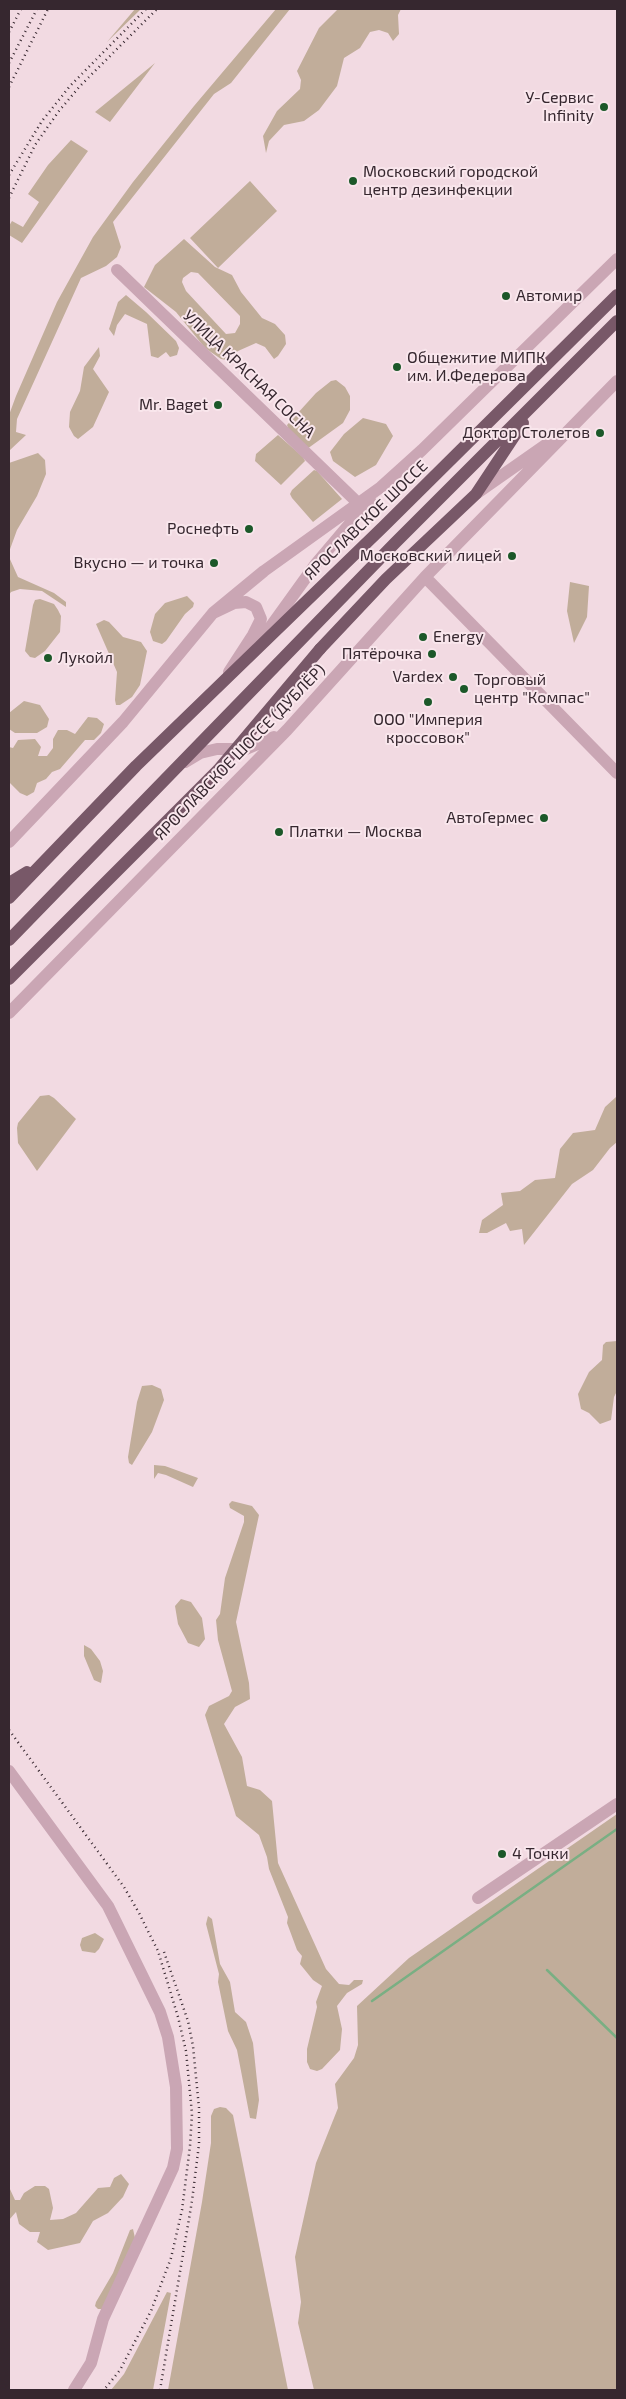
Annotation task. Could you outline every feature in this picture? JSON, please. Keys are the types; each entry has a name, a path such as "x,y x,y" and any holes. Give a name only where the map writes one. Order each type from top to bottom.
{"main road":[{"name":"ЯРОСЛАВСКОЕ ШОССЕ","path":"44,862 136,766 617,294"},
{"path":"9,940 395,543 617,321"},
{"path":"9,979 218,770 320,649 386,579 476,494 538,400"},
{"path":"9,883 44,862"},
{"path":"9,898 44,862"}],"street":[{"path":"248,658 315,565 382,487 617,259"},
{"name":"УЛИЦА КРАСНАЯ СОСНА","path":"117,270 358,502"},
{"name":"ЯРОСЛАВСКОЕ ШОССЕ (ДУБЛЁР)","path":"9,1013 287,730 425,576 617,381"},
{"path":"476,494 570,428"},
{"path":"9,842 123,722 213,613 264,571 358,502 382,487"},
{"path":"425,576 617,773"},
{"path":"213,613 234,603 246,602 256,607 260,619 253,635 226,679"},
{"path":"180,765 200,754 216,749 246,749 256,746 287,730"},
{"path":"9,1771 108,1906 160,2012 168,2037 176,2087 177,2149 172,2168 103,2319 91,2364 74,2390"},
{"path":"478,1898 617,1804"}],"shaded area":[{"path":"135,9 141,9 107,42"},
{"path":"276,9 290,9 231,83 214,94 113,222 121,247 117,257 106,266 81,278 17,419 16,432 26,435 9,451 9,415 16,396 57,302 93,237 133,182 194,106"},
{"path":"338,9 401,9 398,15 399,34 393,41 388,33 379,30 370,32 360,48 344,58 337,86 319,110 304,121 284,125 269,141 266,153 263,136 277,111 300,89 301,80 297,71 319,28"},
{"path":"155,63 110,122 95,112"},
{"path":"71,140 88,151 22,243 9,235 9,226 12,221 23,227 39,202 28,194 48,165"},
{"path":"250,181 277,211 218,268 190,238"},
{"path":"184,239 215,267 232,275 241,292 262,318 275,324 285,335 286,344 278,356 274,359 265,347 256,343 238,351 226,360 221,359 205,348 176,312 144,287 155,265","holes":["191,272 198,273 240,316 240,324 235,333 226,334 186,291 182,282 183,278"]},
{"path":"126,295 176,341 179,348 177,355 170,357 166,352 158,358 151,356 147,324 125,314 117,325 114,336 109,329 118,302"},
{"path":"99,347 100,356 93,369 109,392 93,427 78,439 69,427 70,412 80,391 84,367"},
{"path":"336,380 345,387 350,396 350,410 343,423 307,449 290,433 287,425 316,393 331,381"},
{"path":"363,418 386,424 393,436 376,465 355,477 333,461 330,452 344,434"},
{"path":"278,435 305,461 281,485 255,461 256,454"},
{"path":"38,453 45,460 46,474 37,496 17,530 9,552 9,463"},
{"path":"314,470 342,499 313,522 290,494"},
{"path":"9,557 18,577 54,593 66,602 66,607 42,591 20,589 11,592 9,595"},
{"path":"570,582 589,586 587,617 574,643 567,611"},
{"path":"187,596 194,603 193,607 185,614 166,641 162,644 153,641 150,632 155,614 165,603"},
{"path":"40,599 54,604 58,610 61,616 60,632 45,651 35,658 30,657 25,651 33,605 35,600"},
{"path":"104,620 109,622 123,637 141,642 147,651 140,685 132,697 120,705 116,705 115,700 117,672 96,624"},
{"path":"24,701 40,705 49,719 47,727 37,733 15,733 9,729 9,713"},
{"path":"88,717 97,718 104,724 101,733 94,740 85,740 60,769 52,772 46,779 37,783 34,792 27,796 20,793 9,782 9,747 13,748 18,740 35,739 41,747 38,756 47,756 53,748 53,739 58,730 67,730 75,734"},
{"path":"49,1095 76,1119 37,1171 18,1143 17,1128 18,1123 40,1096"},
{"path":"616,1097 617,1142 593,1170 572,1184 524,1245 522,1229 510,1231 506,1223 487,1233 479,1233 482,1220 503,1205 501,1193 520,1191 535,1180 555,1178 560,1149 573,1133 595,1130 605,1107"},
{"path":"617,1341 617,1391 614,1397 611,1420 600,1424 589,1413 581,1409 578,1394 589,1372 602,1360 603,1345 606,1342"},
{"path":"152,1385 161,1389 164,1400 152,1432 132,1465 129,1463 128,1457 137,1402 142,1386"},
{"path":"154,1465 165,1466 198,1478 193,1487 158,1473 154,1479"},
{"path":"232,1501 252,1506 259,1515 236,1622 249,1683 250,1699 235,1707 224,1724 242,1757 247,1786 260,1790 272,1801 278,1863 326,1969 339,1984 349,1985 354,1980 363,1980 362,1984 347,1993 337,2006 342,2029 340,2050 322,2069 317,2071 310,2069 307,2062 307,2049 317,2007 316,2002 322,1986 313,1980 300,1964 302,1956 297,1950 287,1923 288,1917 269,1869 259,1835 236,1816 205,1715 209,1706 229,1696 232,1691 218,1640 216,1620 220,1614 225,1578 244,1522 244,1516 230,1508 229,1504"},
{"path":"181,1599 191,1602 202,1618 205,1639 199,1647 188,1643 178,1624 175,1606"},
{"path":"84,1645 91,1649 100,1661 103,1671 101,1683 94,1680 84,1656"},
{"path":"617,1814 617,2390 314,2390 298,2323 301,2302 295,2257 316,2163 338,2108 335,2084 354,2058 358,2045 357,2006 409,1958"},
{"path":"208,1916 212,1919 220,1964 230,1982 235,2012 246,2022 253,2043 259,2100 256,2119 250,2118 237,2050 228,2031 218,1982 219,1974 206,1924"},
{"path":"95,1933 104,1939 99,1949 95,1953 82,1951 80,1945 82,1938"},
{"path":"226,2108 233,2115 288,2390 168,2390 202,2202 211,2143 211,2116 214,2109"},
{"path":"121,2174 129,2184 123,2197 108,2213 93,2221 80,2243 48,2250 37,2242 40,2232 30,2232 19,2224 16,2212 9,2220 9,2187 15,2200 20,2200 24,2193 35,2186 45,2186 49,2189 53,2208 50,2220 63,2219 76,2213 98,2188 110,2187 114,2178"},
{"path":"133,2229 135,2238 103,2309 98,2309 95,2306 96,2302 113,2273 130,2230"},
{"path":"167,2292 171,2293 153,2390 111,2390 124,2374"}],"waterway":[{"path":"372,2001 617,1829"},
{"path":"547,1970 617,2038"}],"railway":[{"path":"9,32 21,9"},
{"path":"9,63 37,9"},
{"path":"9,87 48,9"},
{"path":"9,175 42,121 70,86 146,9"},
{"path":"9,198 35,145 59,111 80,86 157,9"},
{"path":"9,1730 124,1887 139,1913 158,1951 186,2051 192,2114 190,2146 182,2210 171,2258 151,2311 120,2370 104,2390"},
{"path":"160,2390 192,2201 199,2144 199,2108 193,2046 188,2021 164,1952"}],"place":[{"name":"У-Сервис Infinity","path":"604,107"},
{"name":"Московский городской центр дезинфекции","path":"353,181"},
{"name":"Автомир","path":"506,296"},
{"name":"Общежитие МИПК им. И.Федерова","path":"397,367"},
{"name":"Mr. Baget","path":"218,405"},
{"name":"Доктор Столетов","path":"600,433"},
{"name":"Роснефть","path":"249,529"},
{"name":"Московский лицей","path":"512,556"},
{"name":"Вкусно — и точка","path":"214,563"},
{"name":"Energy","path":"423,637"},
{"name":"Пятёрочка","path":"432,654"},
{"name":"Лукойл","path":"48,658"},
{"name":"Vardex","path":"453,677"},
{"name":"Торговый центр \"Компас\"","path":"464,689"},
{"name":"ООО \"Империя кроссовок\"","path":"428,702"},
{"name":"АвтоГермес","path":"544,818"},
{"name":"Платки — Москва","path":"279,832"},
{"name":"4 Точки","path":"502,1854"}]}
